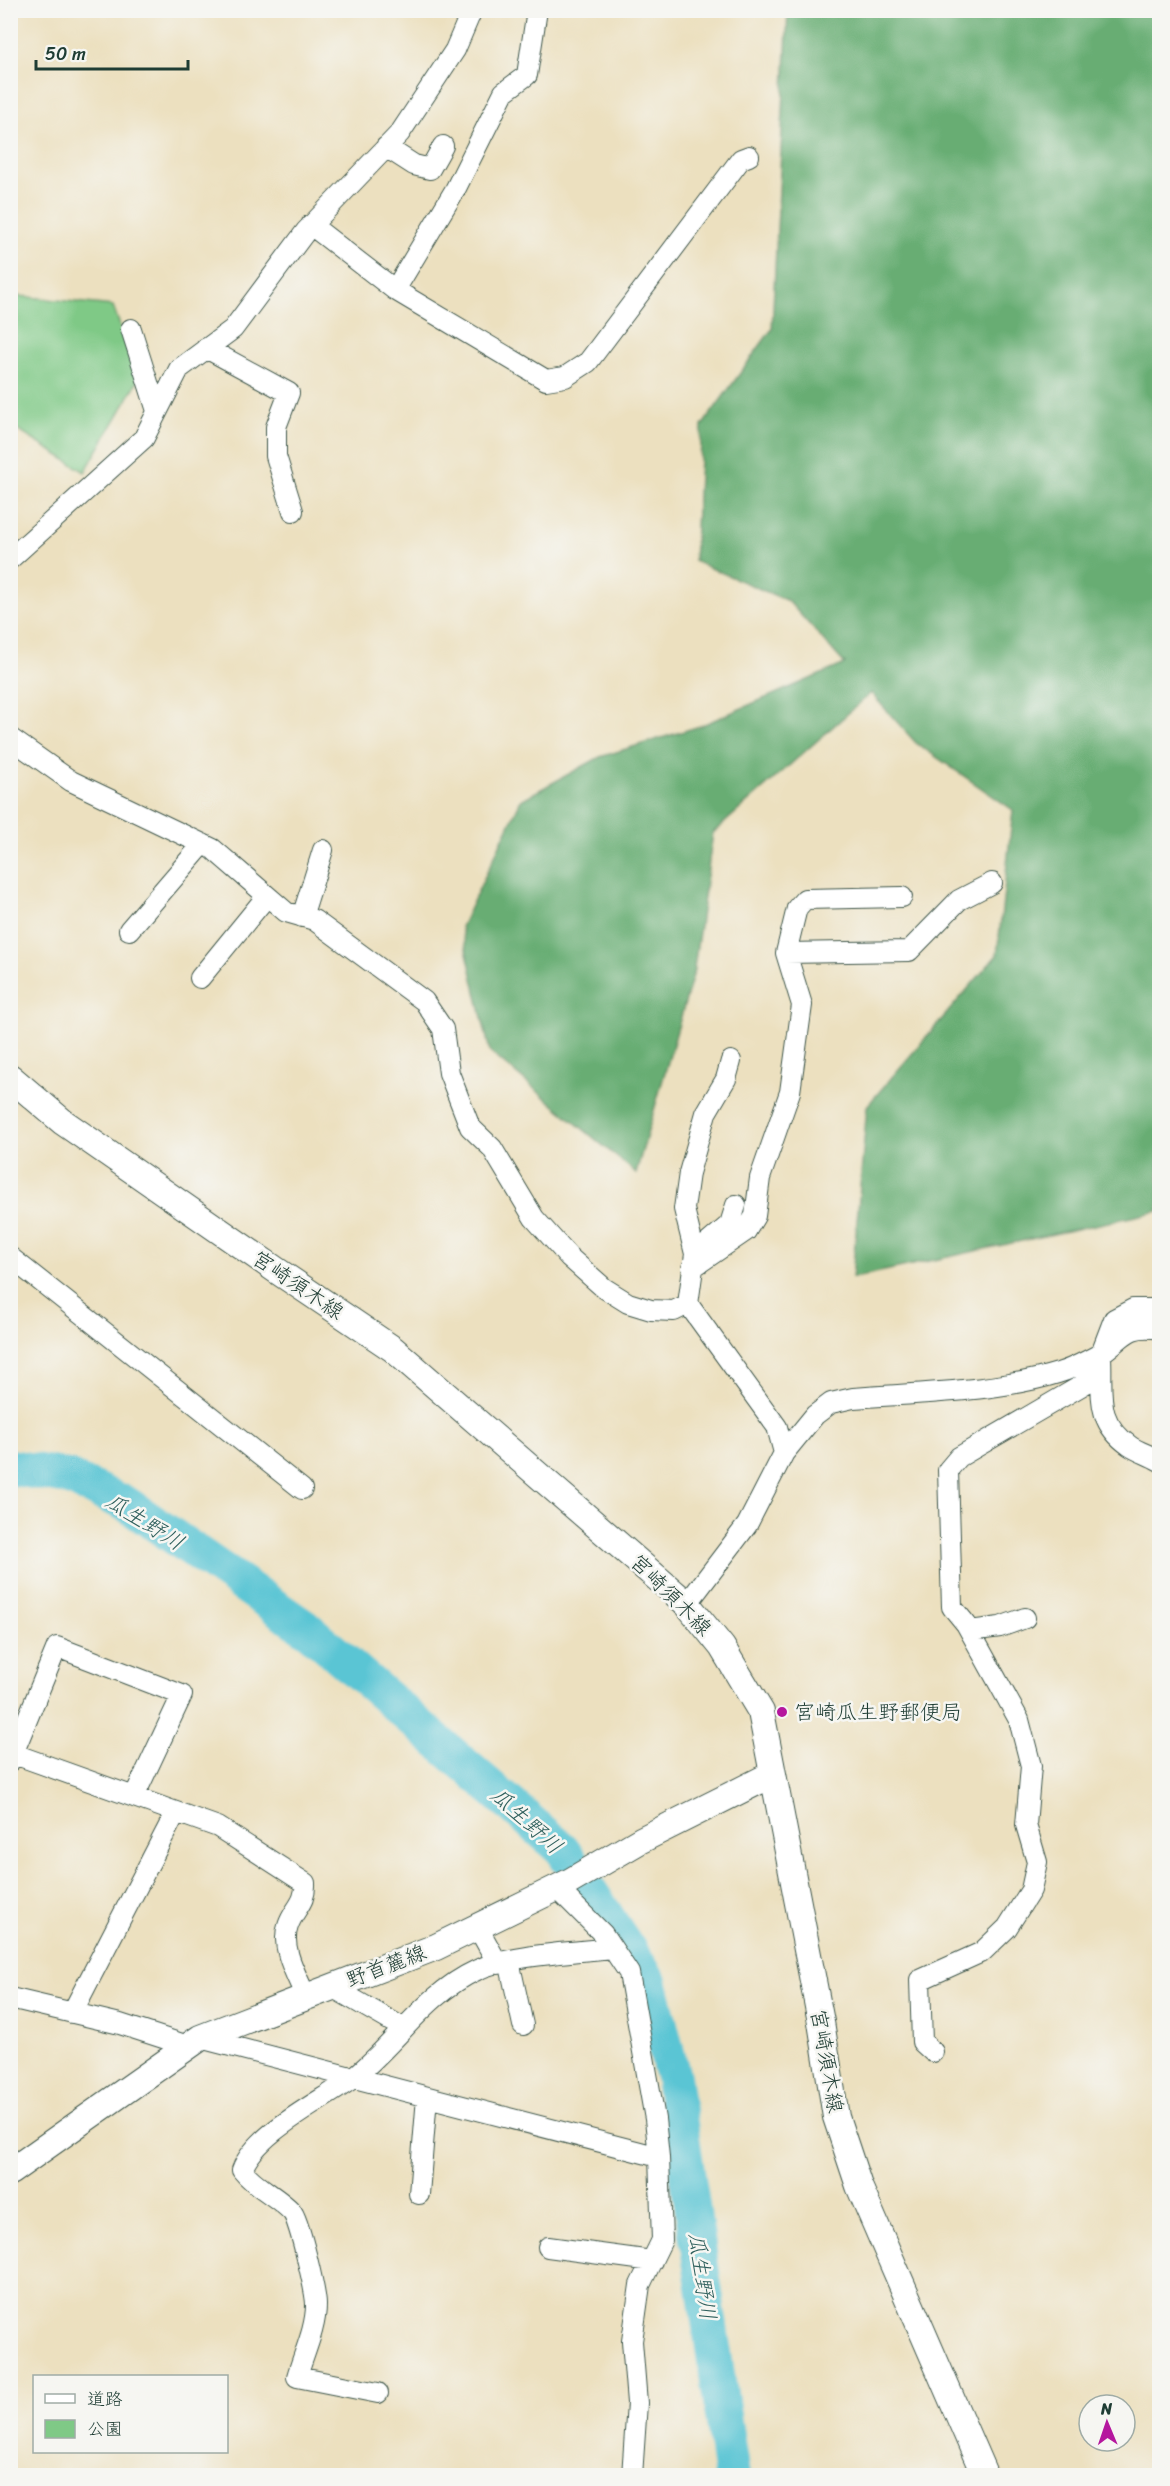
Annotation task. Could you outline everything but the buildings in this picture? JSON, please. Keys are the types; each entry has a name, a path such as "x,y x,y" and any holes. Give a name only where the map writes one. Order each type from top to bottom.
{"main road":[{"name":"宮崎須木線","path":"10,1077 63,1122 393,1349 612,1536 687,1604 722,1647 761,1712 821,2022 836,2117 859,2186 985,2475"},
{"name":"野首麓線","path":"10,2172 194,2042 436,1947 563,1884 641,1840 773,1774"}],"street":[{"path":"10,559 144,438 179,369 233,329 311,225 400,133 455,50 472,10"},
{"path":"395,290 455,190 504,92 528,75 537,10"},
{"path":"455,190 497,133"},
{"path":"386,147 414,165 430,169 443,146"},
{"path":"311,225 395,290 546,380 565,377 588,362 741,159 748,156"},
{"path":"131,328 157,411"},
{"path":"206,348 289,393 276,427 276,456 293,511"},
{"path":"10,738 71,781 213,849 286,912 314,920 424,1001 443,1029 449,1073 470,1127 492,1148 534,1218 569,1257 604,1288 628,1303 651,1310 674,1311 688,1304"},
{"path":"129,930 202,844"},
{"path":"302,916 323,850"},
{"path":"786,953 909,951 959,900 992,883"},
{"path":"200,978 267,896"},
{"path":"693,1261 746,1231 755,1216 760,1178 789,1092 802,1005 786,953 797,908 806,899 902,897"},
{"path":"731,1061 726,1079 706,1113 689,1173 684,1209 693,1261 688,1304 777,1427 784,1453"},
{"path":"693,1261 730,1224 736,1205"},
{"path":"10,1257 303,1489"},
{"path":"933,2052 922,2042 920,1980 982,1952 1007,1928 1031,1890 1037,1862 1026,1825 1031,1766 1019,1720 970,1631 952,1606 948,1470 959,1457 1086,1383 1114,1319 1132,1309 1160,1309"},
{"path":"687,1604 747,1525 784,1453 814,1415 831,1403 853,1398 1015,1384 1060,1373 1101,1353 1125,1332 1146,1326 1160,1329"},
{"path":"1101,1353 1101,1410 1112,1430 1130,1446 1160,1461"},
{"path":"970,1631 1000,1627 1025,1618"},
{"path":"134,1797 182,1695 57,1647 12,1757 218,1827 304,1883 306,1896 287,1927 286,1949 306,1997"},
{"path":"72,2013 176,1812"},
{"path":"563,1884 603,1934 629,1973 655,2119 662,2240 640,2285 632,2341 637,2403 632,2475"},
{"path":"477,1926 503,1963 523,2025"},
{"path":"378,2393 297,2377 313,2324 316,2305 299,2230 293,2212 250,2182 242,2170 247,2157 296,2114 353,2078 433,1998 477,1969 503,1963 612,1948"},
{"path":"332,1987 403,2028"},
{"path":"10,1998 353,2078 659,2157"},
{"path":"419,2194 427,2097"},
{"path":"548,2247 652,2261"}],"green space":[{"path":"788,11 1159,11 1159,1211 852,1278 867,1106 997,955 1013,810 916,743 871,693 713,833 693,975 636,1173 490,1052 461,927 521,800 600,757 700,726 845,664 788,601 694,561 702,426 772,329"},
{"path":"10,295 113,306 139,379 85,472 11,426"}],"waterway":[{"name":"瓜生野川","path":"10,1467 68,1477 128,1505 310,1631 562,1849 649,1981 673,2077 732,2476"}],"place":[{"name":"宮崎瓜生野郵便局","path":"782,1712"}]}
